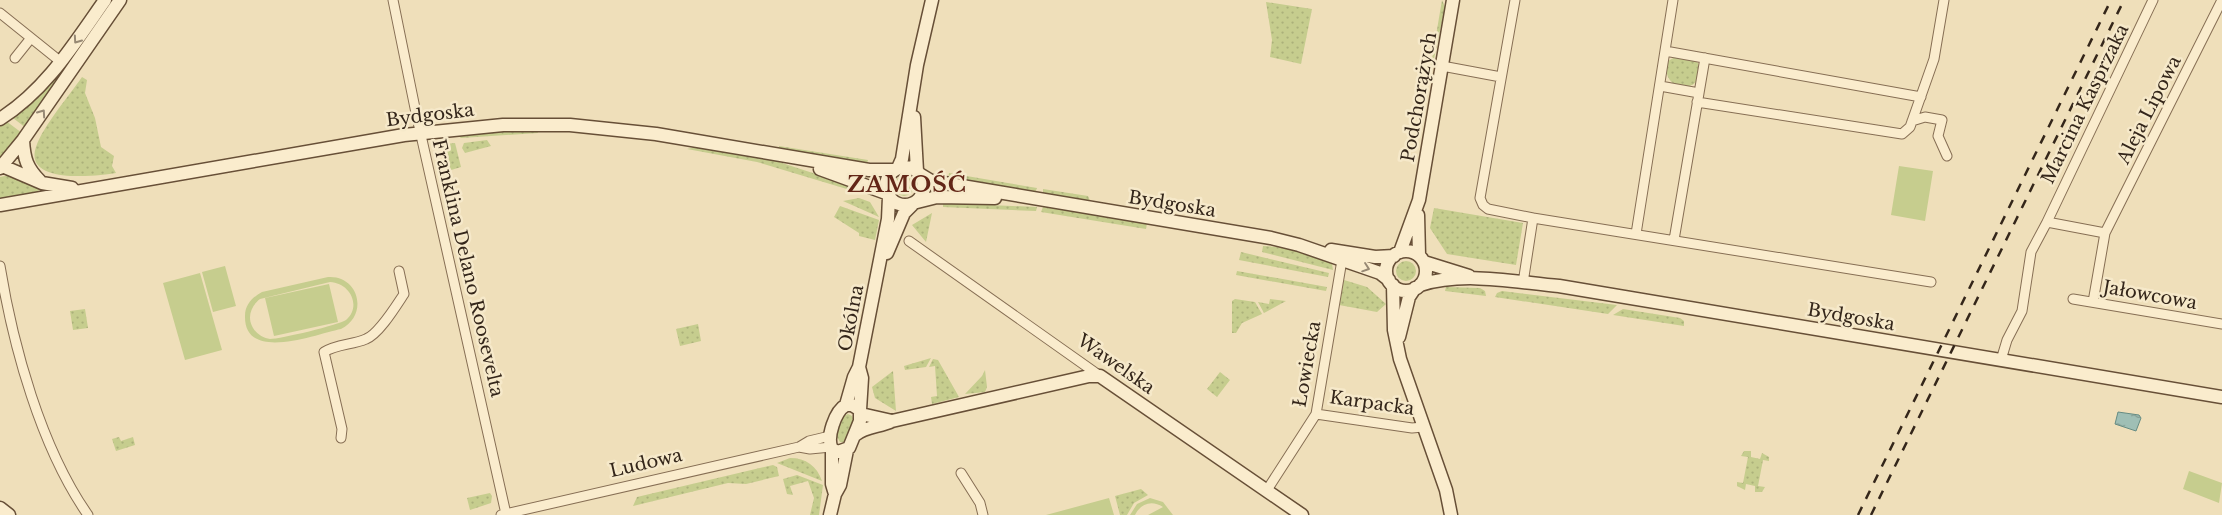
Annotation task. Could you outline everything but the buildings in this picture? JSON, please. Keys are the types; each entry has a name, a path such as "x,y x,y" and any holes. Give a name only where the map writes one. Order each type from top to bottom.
{"street":[{"path":"0,119 30,98 61,62 105,0"},
{"path":"1,166 23,140 120,0"},
{"name":"Franklina Delano Roosevelta","path":"393,0 503,514"},
{"path":"913,97 919,173 924,188 914,203 901,205 887,195 885,183 896,169 913,97 918,59 932,0"},
{"name":"Podchorążych","path":"1421,259 1419,200 1453,0"},
{"path":"1515,0 1480,195 1481,202 1488,209 1533,218 1931,282"},
{"path":"1636,234 1673,0"},
{"path":"1660,86 1698,98 1899,134 1907,131 1912,121 1934,59 1944,0"},
{"name":"Marcina Kasprzaka","path":"2047,222 2153,0"},
{"name":"Aleja Lipowa","path":"2093,302 2105,233 2222,0"},
{"path":"0,13 61,62"},
{"path":"15,58 32,38"},
{"path":"1666,51 1921,97"},
{"path":"1674,240 1705,58"},
{"path":"1442,66 1501,77"},
{"path":"1912,121 1925,117 1942,120 1938,136 1947,156"},
{"name":"Bydgoska","path":"0,205 421,133 496,125 562,125 656,134 873,171 896,169"},
{"path":"23,140 27,166 42,183"},
{"name":"Bydgoska","path":"774,155 838,174 887,195"},
{"name":"Bydgoska","path":"1,166 42,183 70,188 92,188"},
{"path":"896,169 908,167 919,173"},
{"name":"Bydgoska","path":"919,173 930,180 1271,238 1299,245 1375,257 1397,254"},
{"name":"Okólna","path":"831,444 838,412 846,406 854,377 860,367 888,216 887,195"},
{"name":"Bydgoska","path":"914,203 929,197 1040,200"},
{"name":"Podchorążych","path":"1397,254 1419,200"},
{"name":"Okólna","path":"878,277 899,223 914,203"},
{"path":"1523,282 1533,218"},
{"path":"2001,360 2007,340 2022,310 2031,252 2047,222 2105,233"},
{"name":"Wawelska","path":"909,241 1100,376 1302,515"},
{"name":"Bydgoska","path":"1299,245 1380,273 1391,283"},
{"path":"1409,251 1421,259 1426,275 1418,287 1404,290 1391,283 1387,270 1397,254 1409,251"},
{"name":"Bydgoska","path":"1421,259 1473,278"},
{"name":"Łowiecka","path":"1267,490 1316,414 1342,260"},
{"path":"0,266 8,317 48,440 72,492 88,515"},
{"path":"341,438 342,429 324,352 332,347 368,339 388,318 404,294 399,271"},
{"name":"Bydgoska","path":"1418,287 1430,282 1473,278 1523,282 1595,292 2222,397"},
{"name":"Karpacka","path":"1391,283 1394,330 1407,384 1446,490 1451,515"},
{"name":"Karpacka","path":"1397,344 1409,297 1418,287"},
{"name":"Jałowcowa","path":"2073,299 2222,324"},
{"name":"Okólna","path":"848,450 856,434 863,410 860,367"},
{"path":"856,434 862,430 882,426 892,421 1089,376 1100,376"},
{"path":"846,406 852,405 892,421"},
{"name":"Karpacka","path":"1316,414 1412,428 1423,427"},
{"name":"Ludowa","path":"503,514 520,513 799,446 809,441 831,444"},
{"path":"831,444 841,453 848,450"},
{"path":"831,444 835,494"},
{"name":"Ludowa","path":"799,446 817,449 831,444"},
{"path":"817,449 832,465"},
{"path":"830,515 835,494 840,485 848,450"},
{"path":"961,472 980,503 983,515"},
{"path":"0,508 8,515"}],"green space":[{"path":"1442,0 1445,7 1429,82 1429,77"},
{"path":"1266,2 1312,9 1301,64 1270,57 1272,40"},
{"path":"1675,57 1694,59 1698,63 1699,74 1696,82 1690,86 1676,85 1670,80 1667,72 1668,61"},
{"path":"67,63 69,65 26,128 13,118 45,89"},
{"path":"82,77 87,80 85,93 95,118 101,147 114,156 112,166 116,173 79,176 51,173 40,168 35,159 36,147 44,130"},
{"path":"6,121 22,133 0,160 0,125"},
{"path":"537,130 538,133 461,138 457,135 495,131"},
{"path":"487,140 491,146 465,153 462,148 464,143"},
{"path":"455,143 461,167 448,171 443,150 446,144"},
{"path":"701,146 757,155 862,189 860,193 757,162 687,149"},
{"path":"779,146 868,160 867,164 779,149"},
{"path":"1899,166 1933,171 1925,221 1891,215"},
{"path":"949,173 1037,188 1035,193 948,178"},
{"path":"10,175 39,187 38,194 0,201 0,177"},
{"path":"904,176 911,179 914,186 911,193 904,196 897,193 894,186 897,179"},
{"path":"1043,189 1088,196 1090,201 1043,194"},
{"path":"859,198 870,202 879,217 843,201"},
{"path":"943,203 1037,207 1036,211 943,207"},
{"path":"840,206 879,220 875,240 859,236 859,233 834,217"},
{"path":"1043,207 1147,223 1146,229 1041,212"},
{"path":"1434,208 1523,223 1516,265 1447,254 1430,228"},
{"path":"932,213 926,242 912,225"},
{"path":"1263,246 1307,253 1332,264 1333,270 1262,252"},
{"path":"1241,252 1329,273 1328,277 1239,260"},
{"path":"1402,261 1410,261 1416,267 1416,275 1410,281 1402,281 1396,275 1396,267"},
{"path":"225,266 236,306 213,312 202,272"},
{"path":"1237,271 1327,287 1326,291 1236,275"},
{"path":"200,273 222,350 185,360 163,283"},
{"path":"328,277 339,278 347,282 353,289 357,297 357,306 355,315 350,323 341,329 283,342 268,342 256,339 248,330 245,316 246,308 250,301 262,292","holes":["330,282 343,286 352,296 353,308 346,320 333,325 270,339 260,335 252,326 251,311 260,299"]},
{"path":"1344,280 1367,287 1386,304 1377,312 1339,305"},
{"path":"329,284 338,322 274,336 265,298"},
{"path":"1446,287 1480,288 1485,291 1486,296 1445,291"},
{"path":"1502,291 1617,305 1608,314 1495,297 1497,293"},
{"path":"1235,299 1255,302 1262,314 1242,323 1236,333 1232,333 1232,301"},
{"path":"1270,299 1286,301 1264,313 1258,302 1269,304"},
{"path":"85,309 88,328 73,330 70,311"},
{"path":"1623,309 1680,318 1684,321 1684,326 1613,315"},
{"path":"698,324 701,341 680,346 676,329"},
{"path":"931,358 926,367 905,370 904,366"},
{"path":"933,359 938,360 959,397 932,404 931,397 937,396 935,366 929,367"},
{"path":"985,370 987,387 985,392 965,394 982,376"},
{"path":"893,371 896,411 875,398 872,387"},
{"path":"1220,372 1230,380 1217,397 1207,389"},
{"path":"848,414 852,416 854,421 845,442 840,442 836,435 842,417"},
{"path":"119,437 121,441 133,437 135,445 116,451 112,439"},
{"path":"1744,451 1751,451 1751,457 1760,459 1762,453 1769,457 1769,461 1763,460 1758,486 1765,487 1762,492 1755,492 1755,486 1746,484 1745,490 1737,486 1737,482 1743,483 1748,457 1741,456"},
{"path":"790,458 806,461 814,467 822,481 777,463"},
{"path":"773,465 777,467 779,476 746,484 728,483 633,506 637,497"},
{"path":"2189,471 2222,483 2219,503 2183,489"},
{"path":"797,475 823,485 819,515 810,515 814,498 808,481 790,486 793,495 787,494 783,479"},
{"path":"1141,489 1148,495 1134,503 1127,515 1120,515 1115,496"},
{"path":"490,493 492,496 491,503 470,510 467,498"},
{"path":"1109,498 1114,515 1046,515"},
{"path":"1150,498 1163,502 1173,515 1148,515 1163,507 1151,503 1140,508 1135,515 1130,515 1137,504"}],"water":[{"path":"2118,412 2139,415 2141,418 2136,431 2115,424"}],"railway":[{"path":"1858,515 2111,0"},
{"path":"1871,515 2124,0"}],"district":[{"name":"ZAMOŚĆ","path":"907,184"}]}
